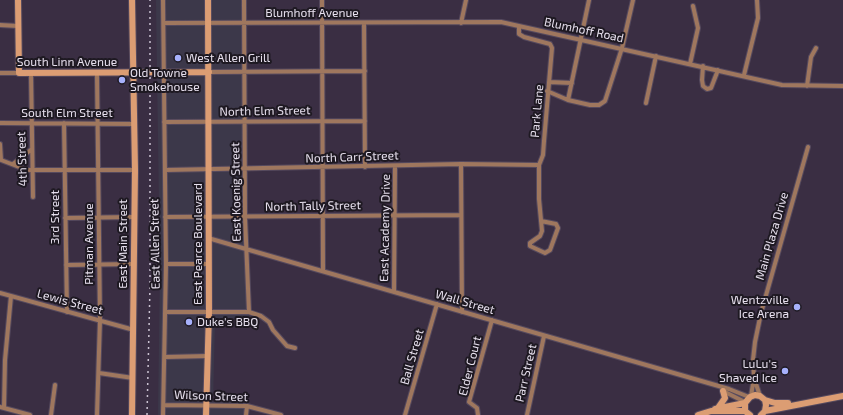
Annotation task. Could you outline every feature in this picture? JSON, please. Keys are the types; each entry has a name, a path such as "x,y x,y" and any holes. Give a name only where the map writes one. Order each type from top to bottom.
{"main road":[{"path":"18,0 19,72"},
{"name":"East Main Street","path":"132,0 134,74 134,330 132,415"},
{"name":"East Pearce Boulevard","path":"206,415 209,312 208,0"},
{"name":"South Linn Avenue","path":"19,72 134,74 209,72"},
{"path":"718,408 725,398 723,391"},
{"path":"762,398 763,413 843,396"},
{"path":"711,412 718,408 762,398 782,403 826,399"},
{"path":"698,415 711,412 748,413 748,400"}],"street":[{"name":"East Allen Street","path":"163,0 166,264 163,415"},
{"name":"East Koenig Street","path":"244,0 245,169 249,312"},
{"path":"322,0 323,271"},
{"path":"461,23 466,0"},
{"path":"568,100 589,0"},
{"path":"547,91 568,100 595,106 605,101 622,48 633,0"},
{"path":"744,75 758,18 757,0"},
{"path":"690,64 698,28 693,6"},
{"name":"Blumhoff Road","path":"461,23 501,22 744,75 782,85 843,86"},
{"name":"Blumhoff Avenue","path":"164,23 461,23"},
{"name":"East Academy Drive","path":"364,23 365,167"},
{"path":"0,25 18,26"},
{"name":"Park Lane","path":"519,26 519,34 524,37 550,44 552,48 547,91 543,155 539,165 541,221 540,236 530,243 530,246 545,253 550,250 558,228 556,224 541,221"},
{"path":"807,86 811,57 816,48"},
{"path":"646,103 656,56"},
{"path":"703,66 703,86 707,89 711,88 718,70"},
{"path":"209,72 365,71"},
{"name":"South Linn Avenue","path":"0,73 19,72"},
{"name":"4th Street","path":"32,72 31,123 33,197"},
{"name":"Pitman Avenue","path":"96,415 100,320 97,74"},
{"path":"549,82 572,83"},
{"name":"North Elm Street","path":"164,122 322,120 365,121"},
{"name":"South Elm Street","path":"0,123 134,124"},
{"name":"3rd Street","path":"64,123 67,312"},
{"path":"0,144 2,160 33,171 134,170"},
{"name":"Main Plaza Drive","path":"748,400 754,378 754,356 761,312 808,147"},
{"path":"13,164 32,149"},
{"path":"461,164 462,312"},
{"name":"North Carr Street","path":"165,170 461,164 539,165"},
{"name":"East Academy Drive","path":"394,292 396,166"},
{"name":"North Tally Street","path":"165,217 461,215"},
{"path":"65,218 134,217"},
{"name":"Wall Street","path":"208,238 716,386 729,388 748,400"},
{"path":"66,265 134,264"},
{"path":"166,264 208,264"},
{"name":"Lewis Street","path":"0,293 134,330"},
{"path":"11,296 2,408 30,415"},
{"name":"Ball Street","path":"405,415 437,304"},
{"path":"166,312 249,312 261,316 269,322 273,330 287,346 295,348"},
{"name":"Elder Court","path":"478,415 477,408 469,402 492,320"},
{"name":"Parr Street","path":"527,415 544,336"},
{"path":"165,357 208,356"},
{"path":"98,373 133,378"},
{"name":"Main Plaza Drive","path":"754,378 762,398"},
{"path":"51,415 55,385"},
{"name":"Wall Street","path":"716,386 723,391 748,400"},
{"name":"Wilson Street","path":"164,405 247,406 281,415"},
{"path":"246,415 247,406"}],"shaded area":[{"path":"156,0 242,0 249,318 215,319 213,402 244,402 244,415 158,415 160,273"}],"railway":[{"path":"147,415 150,286 150,0"}],"place":[{"name":"West Allen Grill","path":"178,58"},
{"name":"Old Towne Smokehouse","path":"122,80"},
{"name":"Wentzville Ice Arena","path":"797,307"},
{"name":"Duke's BBQ","path":"189,322"},
{"name":"LuLu's Shaved Ice","path":"785,371"}]}
